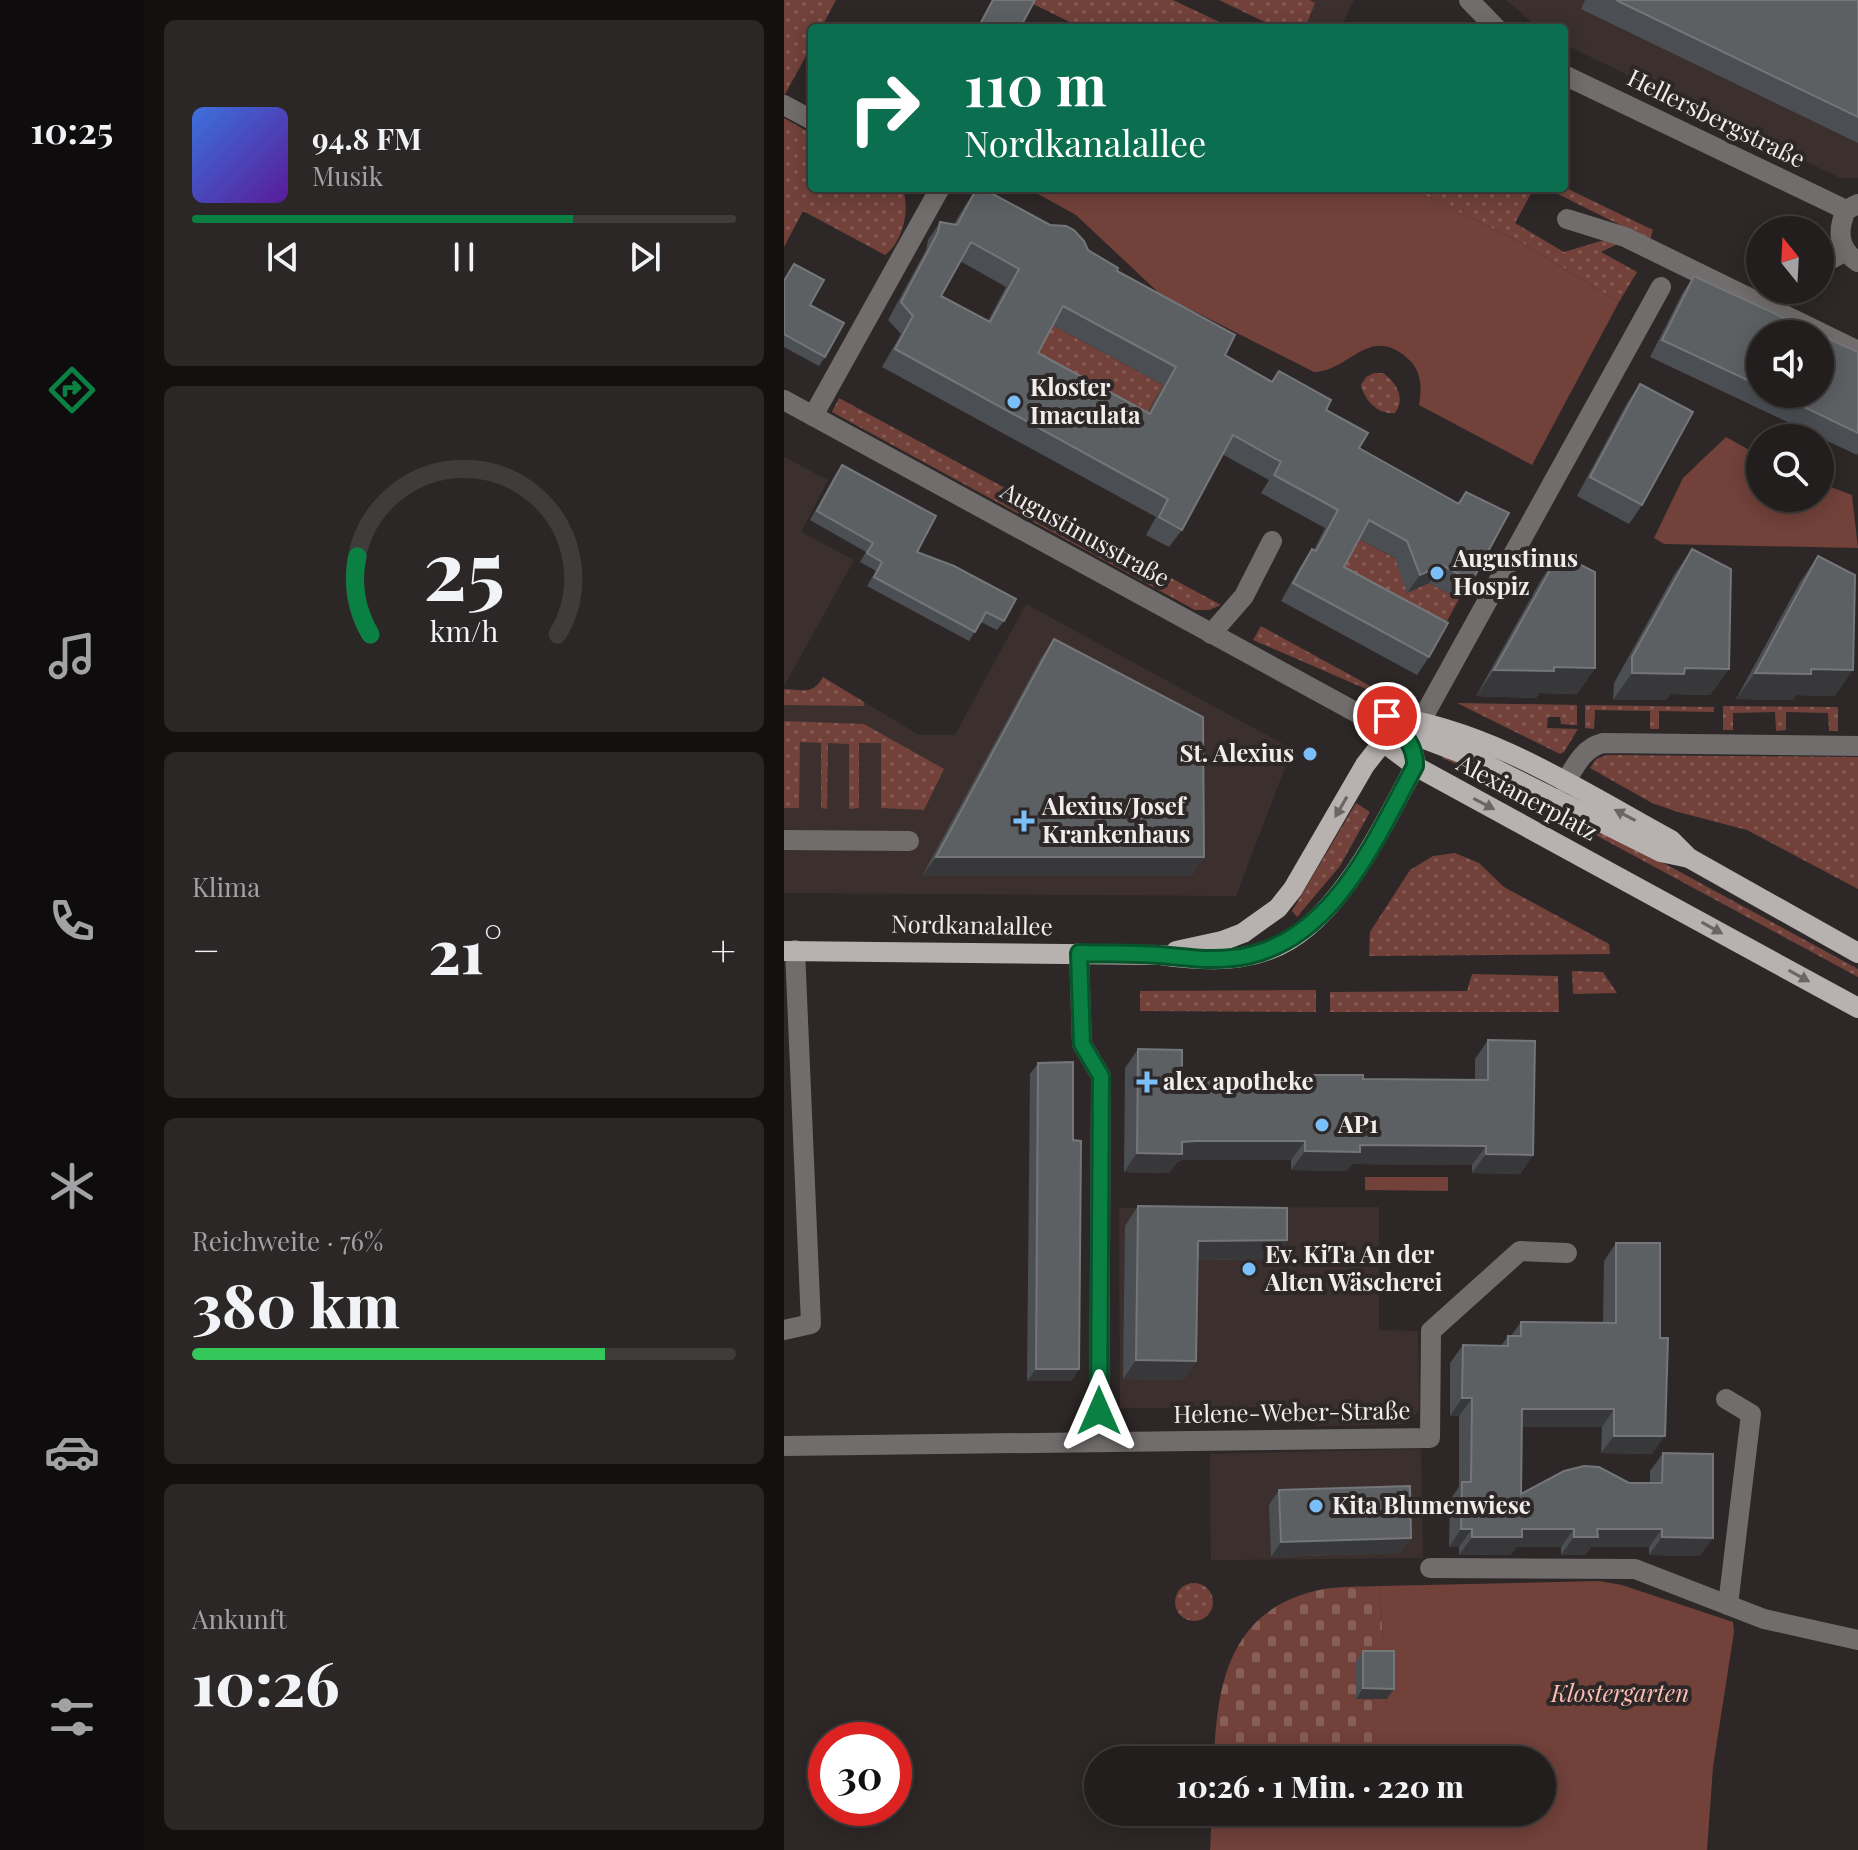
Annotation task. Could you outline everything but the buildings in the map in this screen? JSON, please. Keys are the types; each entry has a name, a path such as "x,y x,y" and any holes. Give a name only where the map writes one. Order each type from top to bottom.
{"main road":[{"name":"Alexianerplatz","path":"1387,716 1421,721 1476,738 1671,840 1689,858 1858,953"},
{"path":"1387,716 1405,736 1415,756 1415,766"},
{"name":"Alexianerplatz","path":"1383,742 1405,736 1443,745 1661,852 1689,858"},
{"name":"Alexianerplatz","path":"1383,742 1415,766 1858,1008"},
{"name":"Nordkanalallee","path":"1160,955 1243,933 1278,908 1293,889 1365,765 1383,742"},
{"name":"Nordkanalallee","path":"789,950 1079,953 1160,955 1197,960 1235,958 1269,950 1299,935 1344,889 1415,766"}],"street":[{"path":"1469,0 1492,24"},
{"name":"Hellersbergstraße","path":"1568,77 1852,207 1840,223 1839,238 1852,256"},
{"path":"784,105 808,118"},
{"path":"813,416 936,192"},
{"path":"1567,219 1625,237 1858,351"},
{"path":"1421,721 1661,287"},
{"name":"Augustinusstraße","path":"784,400 1361,715 1383,742"},
{"path":"1211,634 1244,596 1272,541"},
{"name":"Augustinusstraße","path":"1361,715 1387,716"},
{"path":"1565,783 1586,751 1603,743 1858,746"},
{"path":"784,840 909,841"},
{"path":"784,1330 811,1324 789,950"},
{"path":"1079,953 1082,1044 1101,1076 1099,1442"},
{"name":"Helene-Weber-Straße","path":"784,1446 1430,1438 1431,1331 1520,1251 1567,1253"},
{"path":"1726,1399 1751,1414 1728,1605"},
{"path":"1430,1568 1635,1569 1764,1619 1858,1640"}],"shaded area":[{"path":"1228,0 1354,0 1343,24 1275,24"},
{"path":"1506,0 1858,0 1858,178 1840,178 1568,46 1568,24 1534,24"},
{"path":"784,457 828,480 801,532 854,560 784,686"},
{"name":"Alexius/Josef Krankenhaus","path":"1026,604 1292,749 1236,896 784,893 784,689 808,690 817,687 823,677 919,735 955,735"},
{"name":"Ev. KiTa An der Alten Wäscherei","path":"1379,1207 1379,1330 1418,1331 1419,1410 1406,1424 1317,1426 1316,1407 1120,1408 1119,1208"},
{"name":"Kita Blumenwiese","path":"1421,1449 1423,1558 1211,1560 1210,1454"}],"green space":[{"path":"784,0 836,0 823,24 808,24 808,52 784,96"},
{"path":"1025,0 1173,0 1224,24 1074,24"},
{"path":"1219,0 1309,0 1315,3 1307,24 1269,24"},
{"path":"784,118 808,132 808,192 904,192 904,224 897,242 885,255 803,211 784,247"},
{"path":"1568,189 1653,230 1650,240 1554,192 1568,192"},
{"path":"1034,192 1418,192 1524,244 1619,302 1532,465 1419,405 1420,386 1416,368 1394,349 1370,347 1338,365 1314,372 1160,294 1076,215"},
{"path":"1418,192 1532,192 1515,223 1564,252 1611,238 1620,243 1601,252 1637,272 1619,302 1524,244"},
{"path":"1051,324 1163,385 1137,432 1025,371"},
{"path":"1383,373 1395,386 1400,402 1395,413 1383,412 1373,406 1366,396 1361,385 1366,377"},
{"path":"839,398 1221,605 1209,610 1195,610 832,412"},
{"path":"1726,437 1746,448 1746,512 1834,512 1834,488 1852,495 1858,548 1664,544 1654,538 1683,478"},
{"path":"1357,538 1402,562 1422,586 1429,583 1459,599 1436,641 1331,585"},
{"path":"1261,626 1374,688 1373,692 1253,640"},
{"path":"823,677 864,702 864,706 784,705 784,689 811,689"},
{"path":"1457,703 1577,705 1577,725 1561,724 1560,717 1548,717 1547,728 1578,729 1560,754"},
{"path":"1585,705 1714,707 1714,712 1659,711 1659,729 1650,729 1650,711 1595,710 1594,729 1585,728"},
{"path":"1723,706 1838,707 1838,731 1829,731 1828,713 1786,712 1786,730 1776,731 1775,712 1733,713 1733,730 1723,730"},
{"path":"784,721 864,724 944,769 924,810 881,808 881,743 859,743 859,808 849,809 849,744 828,743 827,809 821,808 821,743 800,742 799,808 784,808"},
{"path":"1444,755 1660,861 1858,969 1858,977 1496,781 1442,758"},
{"path":"1607,755 1858,757 1858,889 1747,830 1652,803 1590,768 1596,759"},
{"path":"1356,803 1370,812 1340,866 1297,917 1292,911"},
{"path":"1455,853 1479,863 1504,887 1609,944 1610,954 1369,956 1370,932 1410,870 1433,856"},
{"path":"1572,971 1603,972 1617,993 1573,994"},
{"path":"1472,974 1558,976 1559,1012 1330,1012 1330,992 1467,991"},
{"path":"1316,990 1316,1012 1140,1011 1140,991"},
{"path":"1365,1177 1448,1177 1448,1191 1365,1190"},
{"name":"Klostergarten","path":"1599,1581 1622,1585 1733,1622 1713,1767 1707,1850 1210,1850 1211,1826 1556,1826 1556,1746 1373,1746 1373,1705 1387,1704 1386,1644 1383,1643 1380,1586"},
{"path":"1194,1583 1207,1589 1213,1602 1207,1615 1194,1621 1181,1615 1175,1602 1181,1589"},
{"path":"1380,1586 1383,1642 1386,1643 1387,1705 1373,1706 1373,1746 1215,1746 1219,1702 1226,1675 1235,1651 1249,1630 1268,1612 1293,1598 1331,1588"}],"place":[{"name":"Kloster Imaculata","path":"1014,402"},
{"name":"Augustinus Hospiz","path":"1437,573"},
{"name":"St. Alexius","path":"1310,754"},
{"name":"Alexius/Josef Krankenhaus","path":"1024,821"},
{"name":"alex apotheke","path":"1147,1082"},
{"name":"AP1","path":"1322,1125"},
{"name":"Ev. KiTa An der Alten Wäscherei","path":"1249,1269"},
{"name":"Kita Blumenwiese","path":"1316,1506"}],"route":[{"path":"1099,1411 1101,1076 1082,1044 1079,953 1160,955 1197,960 1235,958 1269,950 1299,935 1344,889 1415,766 1412,746 1387,716"}]}
